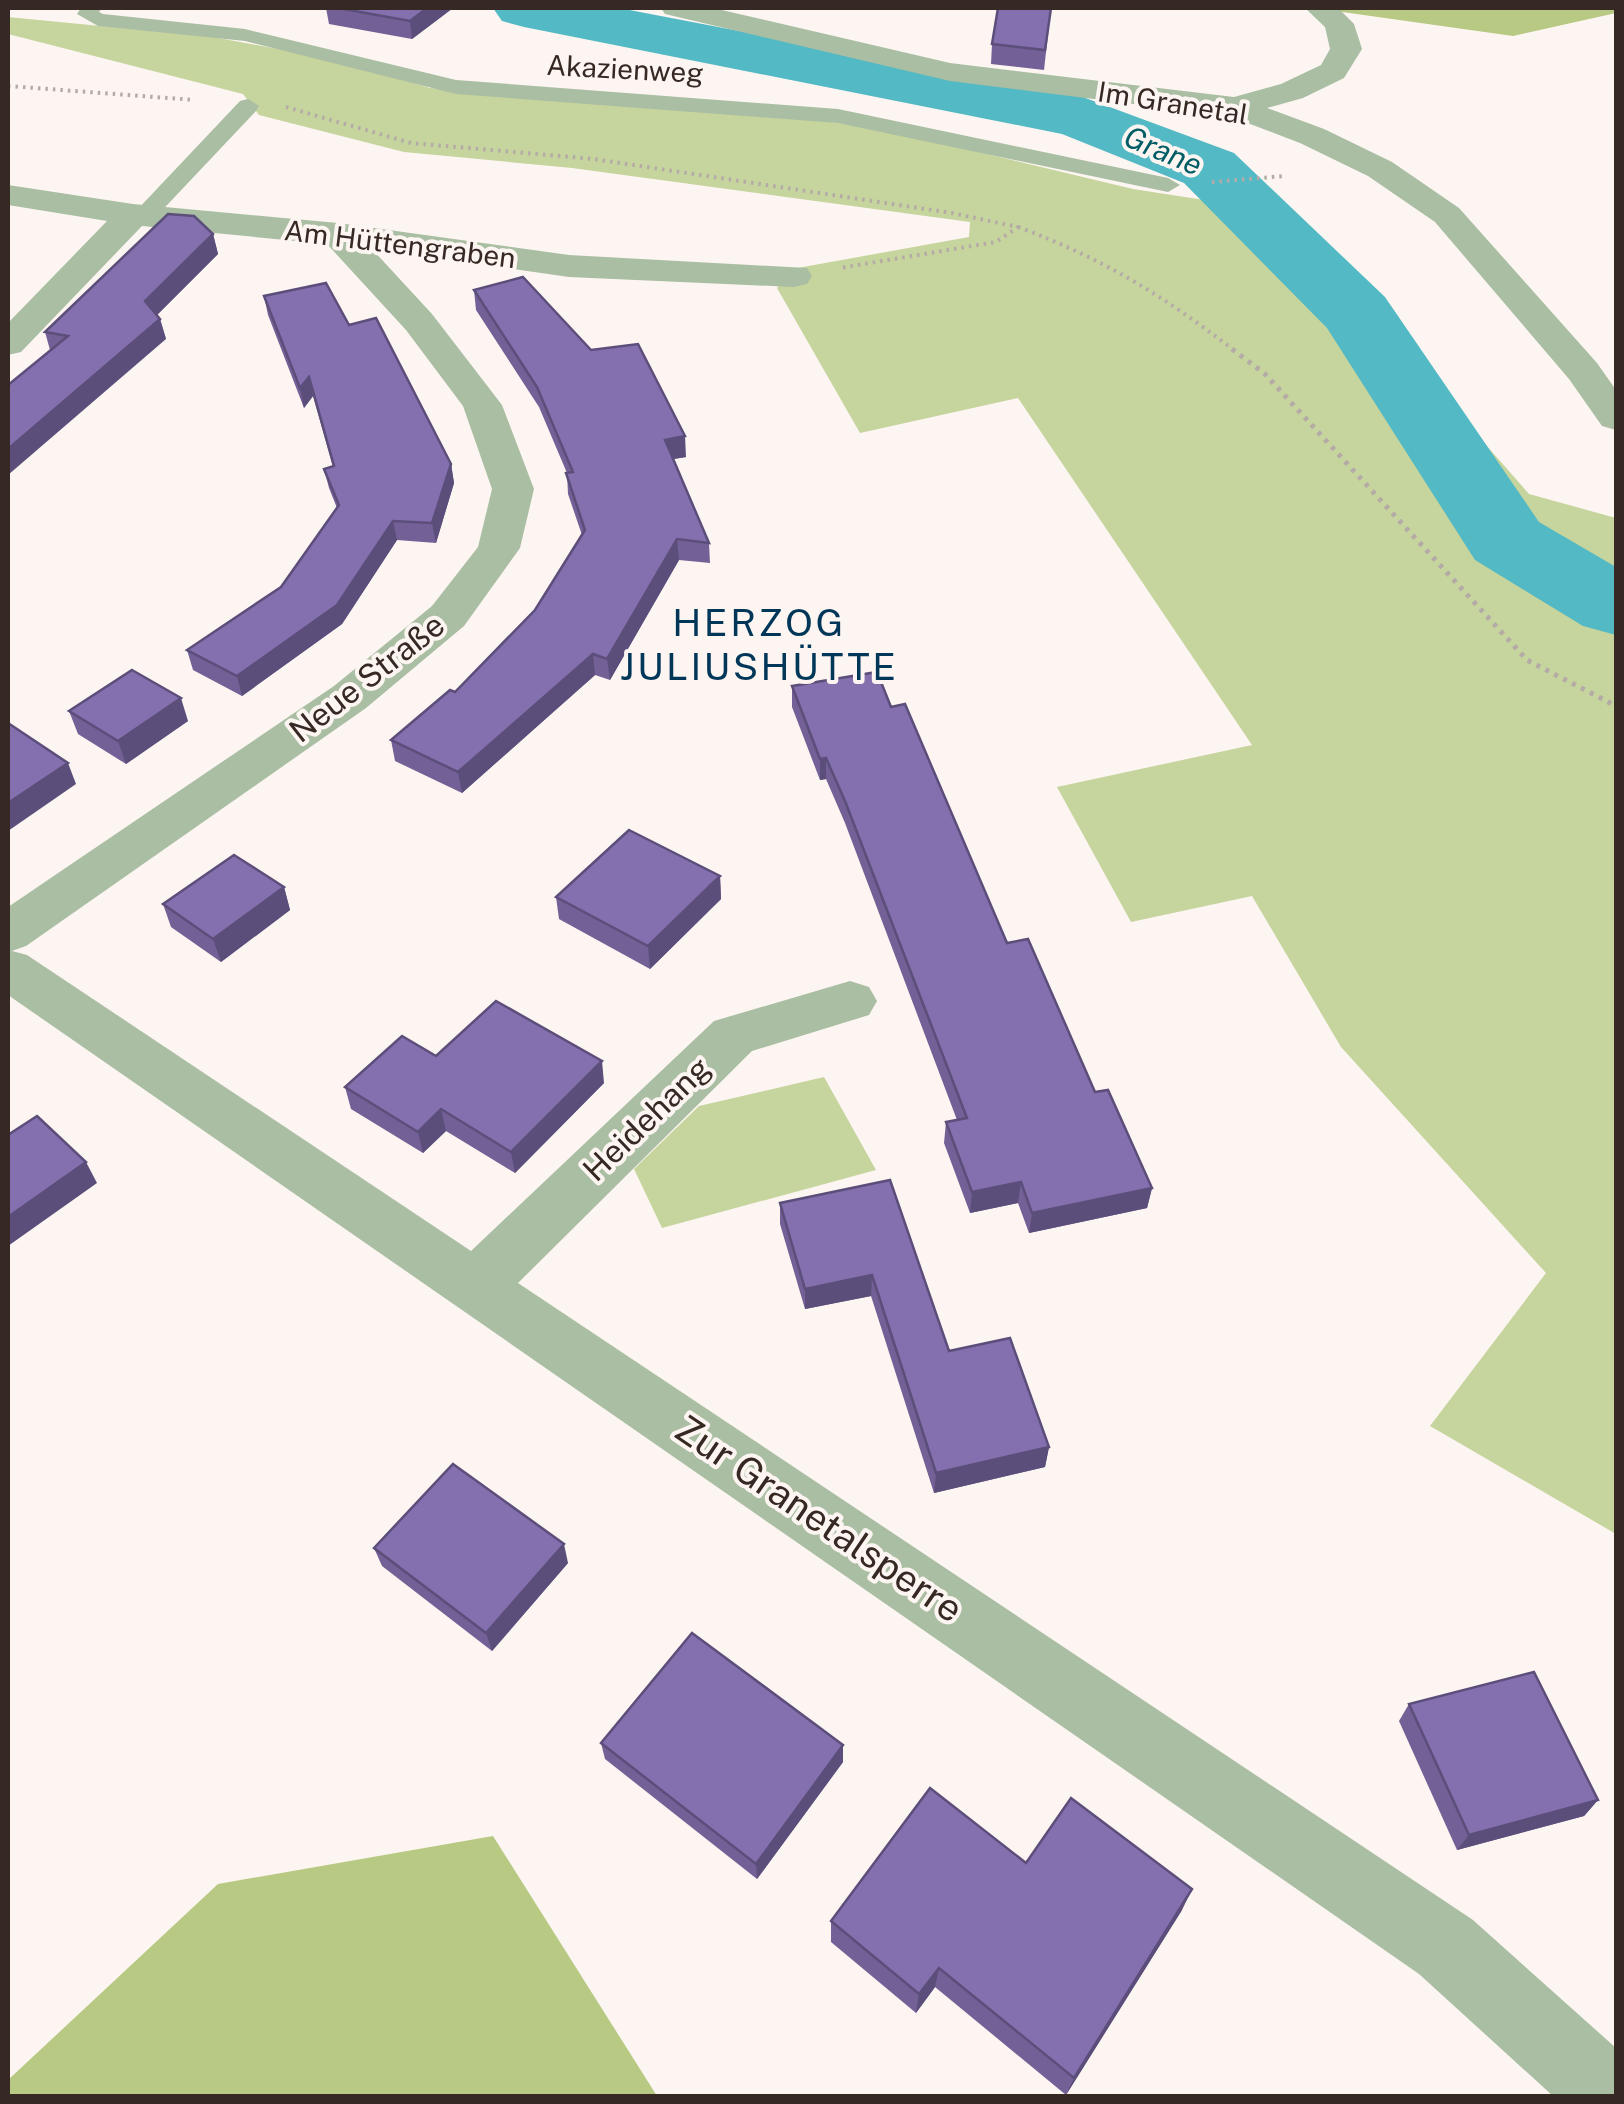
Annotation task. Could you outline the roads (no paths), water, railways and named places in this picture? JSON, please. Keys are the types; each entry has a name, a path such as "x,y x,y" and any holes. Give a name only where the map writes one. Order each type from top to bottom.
{"street":[{"name":"Im Granetal","path":"676,8 950,72 1235,107 1380,168 1447,216 1583,371 1616,418"},
{"path":"1235,107 1292,91 1333,71 1346,49 1339,24 1320,8"},
{"name":"Am Hüttengraben","path":"8,194 138,215 338,234 569,266 794,276"},
{"path":"8,344 138,215"},
{"name":"Neue Straße","path":"8,933 350,696 448,616 500,548 512,489 482,405 418,322 338,234"},
{"name":"Zur Granetalsperre","path":"8,969 1446,1948 1572,2058 1608,2096"},
{"name":"Heidehang","path":"474,1287 733,1036 850,1001"}],"lane":[{"name":"Akazienweg","path":"92,8 87,14 98,20 245,35 456,87 838,116 1168,184"},
{"path":"138,215 248,106"}],"waterway":[{"name":"Grane","path":"524,8 1080,117 1209,168 1357,314 1507,541 1616,606"}],"district":[{"name":"HERZOG JULIUSHÜTTE","path":"759,644"}]}
